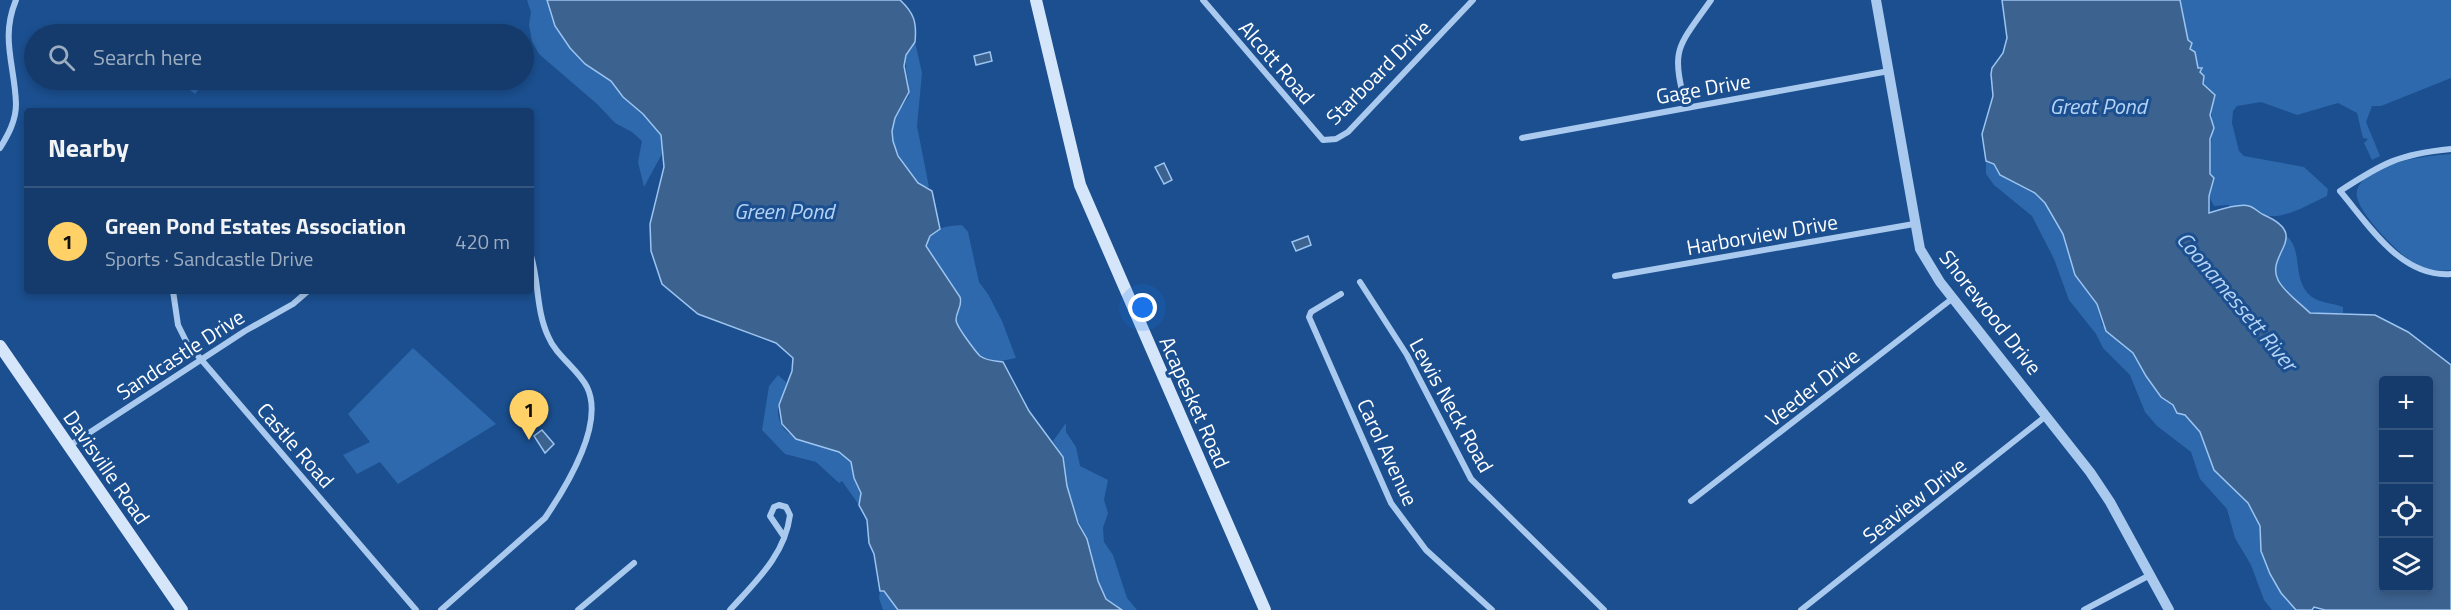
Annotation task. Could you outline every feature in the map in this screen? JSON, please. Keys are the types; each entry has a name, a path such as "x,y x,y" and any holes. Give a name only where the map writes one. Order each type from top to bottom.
{"main road":[{"name":"Acapesket Road","path":"1036,0 1080,185 1265,610"},
{"name":"Davisville Road","path":"0,346 181,610"}],"street":[{"path":"0,148 13,124 16,106 4,52 4,36 8,14 16,0"},
{"name":"Alcott Road","path":"1203,0 1323,140 1330,140"},
{"name":"Starboard Drive","path":"1330,140 1348,132 1473,0"},
{"path":"1686,108 1676,65 1677,55 1685,38 1711,0"},
{"name":"Shorewood Drive","path":"1876,0 1920,249 1953,298 2047,416 2110,502 2169,610"},
{"name":"Gage Drive","path":"1522,138 1889,71"},
{"path":"2451,149 2423,151 2398,157 2380,165 2340,191 2408,265 2425,273 2451,274"},
{"name":"Harborview Drive","path":"1616,276 1914,224"},
{"path":"441,610 545,518 588,436 591,397 579,375 551,344 546,333 540,315 534,266"},
{"name":"Lewis Neck Road","path":"1360,282 1407,355 1471,479 1604,610"},
{"name":"Castle Road","path":"173,294 178,325 201,359 416,610"},
{"name":"Sandcastle Drive","path":"69,446 201,359 293,304 305,294"},
{"name":"Carol Avenue","path":"1341,294 1311,312 1309,317 1390,503 1426,550 1492,610"},
{"name":"Veeder Drive","path":"1691,501 1953,298"},
{"name":"Seaview Drive","path":"1801,610 2047,416"},
{"path":"730,610 773,563 783,535 789,512 786,507 780,505 774,507 771,516 783,535"},
{"path":"578,610 633,563"},
{"path":"2084,610 2150,574"}],"shaded area":[{"path":"527,0 547,0 555,26 570,48 585,64 611,81 623,97 643,114 661,135 663,152 644,187 638,162 642,141 632,132 615,123 597,104 539,54 534,45 534,24 529,24 531,12"},
{"path":"2180,0 2451,0 2451,78 2381,106 2372,106 2366,122 2380,156 2372,160 2364,143 2368,139 2363,138 2357,113 2338,103 2297,115 2261,102 2237,106 2233,111 2232,123 2239,151 2244,156 2304,167 2328,189 2327,196 2287,214 2277,216 2258,213 2249,206 2234,208 2228,205 2214,206 2209,196 2214,178 2210,174 2212,120 2210,102 2190,50"},
{"path":"915,42 922,73 917,126 929,187 924,187 919,183 908,169 892,137 894,121 909,96 906,61 910,48"},
{"path":"2451,154 2451,270 2426,270 2412,262 2391,244 2370,221 2362,209 2357,191 2362,181 2384,167 2412,159"},
{"path":"1986,161 1994,164 2000,175 2035,193 2045,203 2063,234 2075,275 2097,305 2102,325 2133,353 2161,397 2173,405 2177,413 2185,415 2200,432 2214,470 2248,503 2260,526 2261,551 2270,574 2296,610 2272,610 2264,600 2251,565 2235,538 2227,509 2200,479 2191,452 2157,426 2145,412 2130,375 2103,348 2096,334 2069,300 2054,259 2032,216 1994,185 1986,174"},
{"path":"962,225 968,232 979,282 1002,321 1016,358 996,362 978,355 956,325 956,314 962,301 926,246 932,235 940,229"},
{"path":"2285,235 2295,248 2299,274 2305,290 2315,299 2343,307 2343,313 2310,313 2282,287 2276,274 2276,267"},
{"path":"413,348 496,424 398,484 380,462 357,474 343,455 370,442 348,414"},
{"path":"778,375 786,382 778,409 782,425 798,438 833,449 843,454 851,462 860,493 859,505 842,481 839,483 816,462 785,454 762,430 769,386"},
{"path":"1066,423 1066,432 1076,447 1080,466 1108,480 1104,500 1108,513 1103,528 1104,542 1113,555 1127,598 1137,610 1122,610 1106,599 1091,562 1087,539 1074,511 1067,486 1063,457 1053,441"},
{"path":"880,591 884,591 898,610 883,610 879,598"}],"water":[{"name":"Green Pond","path":"547,0 900,0 905,5 914,18 915,42 906,55 904,66 909,92 895,118 892,131 898,156 918,183 932,191 940,229 930,236 926,246 960,297 961,303 956,320 963,333 980,356 988,360 1003,362 1029,411 1063,457 1067,486 1078,523 1087,539 1098,581 1106,599 1122,610 898,610 884,591 880,591 874,554 869,543 867,520 859,505 861,493 854,478 851,462 839,452 796,439 782,424 779,405 792,371 793,358 776,343 698,314 662,284 651,251 650,224 664,167 661,135 643,114 623,97 611,81 585,64 570,48 555,26"},
{"name":"Great Pond","path":"2002,0 2180,0 2188,40 2192,43 2190,49 2195,52 2198,68 2202,68 2200,72 2204,76 2203,84 2215,95 2210,115 2214,128 2210,139 2210,174 2214,178 2209,196 2209,213 2245,205 2278,223 2285,230 2286,238 2277,262 2278,280 2288,293 2310,313 2375,315 2408,332 2451,365 2451,610 2325,610 2314,607 2312,610 2296,610 2281,593 2261,551 2260,526 2248,503 2214,470 2200,432 2185,415 2177,413 2173,405 2161,397 2133,353 2106,331 2097,304 2075,275 2063,234 2045,203 2035,193 2000,175 1994,164 1986,161 1982,134 1993,96 1991,74 1992,68 2003,53 2007,38"},
{"path":"990,52 992,61 976,65 974,56"},
{"path":"1164,163 1172,180 1164,184 1155,167"},
{"path":"1308,236 1311,245 1296,251 1292,242"},
{"path":"542,430 554,444 545,453 534,436"}],"place":[{"name":"Green Pond Estates Association","path":"529,440"}],"water label":[{"name":"Coonamessett River","path":"2237,301"}]}
